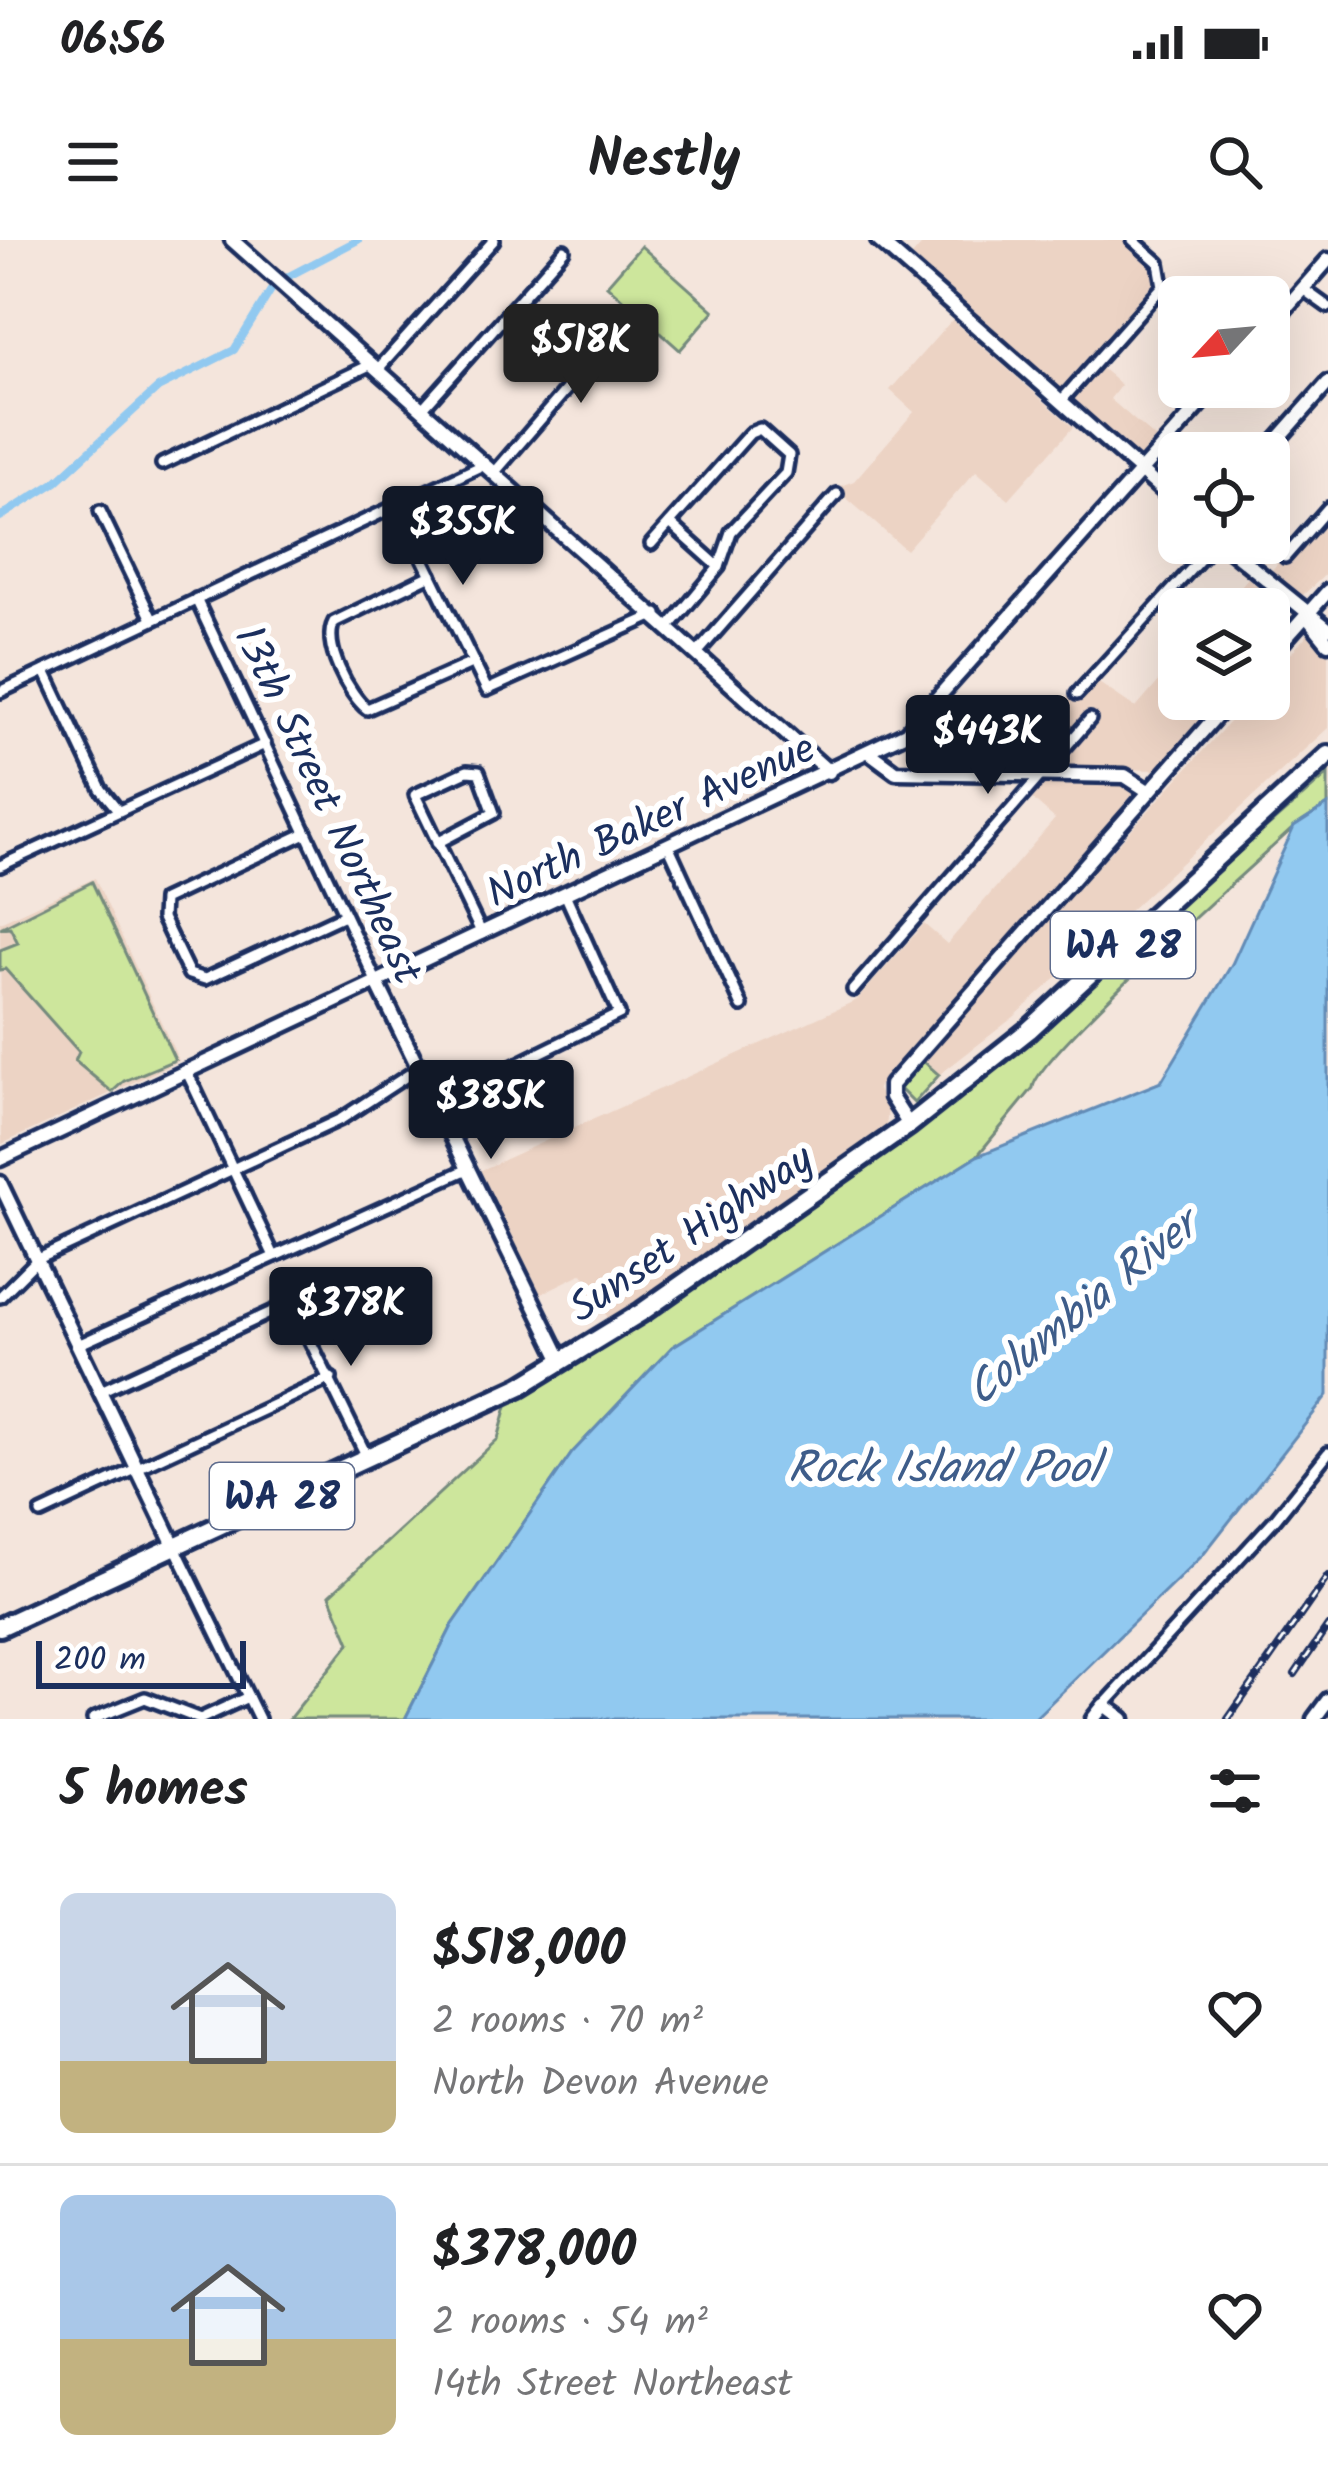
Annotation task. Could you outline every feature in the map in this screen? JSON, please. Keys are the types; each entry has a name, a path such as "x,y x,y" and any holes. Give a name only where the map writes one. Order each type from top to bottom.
{"highway":[{"name":"Sunset Highway","path":"0,1627 521,1386 642,1312 909,1125 1029,1030 1328,755"}],"main road":[{"path":"232,240 830,772"},
{"path":"878,240 1158,486"},
{"path":"1290,304 1328,260"},
{"path":"1285,432 1328,383"},
{"name":"North Baker Avenue","path":"0,1159 906,733 1198,408"},
{"path":"1243,564 1328,629"},
{"path":"1290,634 1328,591"},
{"path":"1306,616 1328,643"},
{"path":"909,1125 891,1097 891,1085 1212,720"},
{"path":"869,752 896,772 1125,776 1148,791"},
{"name":"13th Street Northeast","path":"377,983 562,1361"},
{"path":"0,1183 175,1545"},
{"path":"1314,1719 1328,1700"},
{"path":"1093,1719 1104,1706 1123,1719"}],"street":[{"path":"162,464 375,367 494,240"},
{"path":"1060,401 1158,293 1164,276 1133,240"},
{"path":"422,409 564,250"},
{"path":"1303,289 1328,307"},
{"path":"0,692 397,506 490,468 634,311"},
{"path":"651,544 750,433 766,434 789,454 791,464 731,532 719,568 670,626"},
{"path":"699,651 837,494"},
{"path":"397,506 487,690 657,614"},
{"path":"1290,551 1328,508"},
{"path":"100,511 152,620"},
{"path":"670,523 719,568"},
{"path":"1077,694 1198,564"},
{"path":"431,575 329,629 330,643 358,700 368,709 379,707 474,662"},
{"name":"13th Street Northeast","path":"196,599 377,983"},
{"path":"45,671 101,789 118,810"},
{"path":"853,990 1090,719"},
{"path":"1,863 265,744"},
{"path":"437,843 494,813 483,778 467,771 416,795 437,843 482,934"},
{"path":"306,833 163,900 162,918 189,974 205,979 344,915"},
{"path":"669,847 742,1006"},
{"path":"436,1104 619,1015 565,894"},
{"path":"0,1297 38,1259 361,1109 419,1068"},
{"path":"187,1072 274,1256"},
{"path":"80,1344 468,1169"},
{"path":"103,1390 276,1310 294,1308 367,1456"},
{"path":"41,1513 331,1378"},
{"path":"1104,1706 1276,1518 1328,1453"},
{"path":"175,1545 259,1719"},
{"path":"93,1719 145,1698 200,1719 248,1697"}],"shaded area":[{"path":"926,240 1123,240 1150,265 1157,282 1061,389 912,256"},
{"path":"952,320 1073,427 1009,499 976,471 906,550 835,488 854,481 914,412 890,390"},
{"path":"1099,366 1121,385 1110,399 1158,440 1158,446 1147,457 1138,457 1073,400"},
{"path":"1328,504 1328,572 1302,596 1272,570 1277,564 1290,564 1290,549"},
{"path":"1248,578 1260,588 1239,588"},
{"path":"1308,634 1328,653 1328,728 1015,1016 939,1075 922,1060 1231,720 1290,720 1290,654"},
{"path":"1087,675 1136,708 1158,682 1158,720 1201,720 1158,770 1038,767 1065,735 1047,721"},
{"path":"1029,780 1134,786 1136,793 877,1088 888,1109 886,1127 609,1320 583,1273 538,1295 477,1172 857,1000 924,924 947,944 1055,819 1021,789"},
{"path":"95,878 179,1061 2,1144 0,922"}],"green space":[{"path":"641,246 714,311 680,350 607,285"},
{"path":"1328,774 1328,805 1294,827 1106,1002 1043,1070 977,1156 672,1347 572,1453 452,1626 405,1719 289,1719 350,1643 330,1595 498,1439 508,1402 722,1269 950,1105"},
{"path":"92,882 175,1060 124,1081 112,1092 75,1061 79,1052 5,969 0,970 0,950 18,943 10,927 0,928"},
{"path":"922,1060 939,1075 914,1103 900,1089"}],"water":[{"name":"Rock Island Pool","path":"1328,805 1328,1395 1203,1555 1034,1719 405,1719 452,1626 572,1453 672,1347 977,1156 1161,1082 1232,964 1294,827"}],"waterway":[{"path":"289,276 358,240"},
{"path":"0,517 56,482 158,388 234,350 271,290"}],"railway":[{"path":"1228,1719 1328,1576"},
{"path":"1295,1674 1328,1626"}],"water label":[{"name":"Columbia River","path":"1080,1307"}]}
